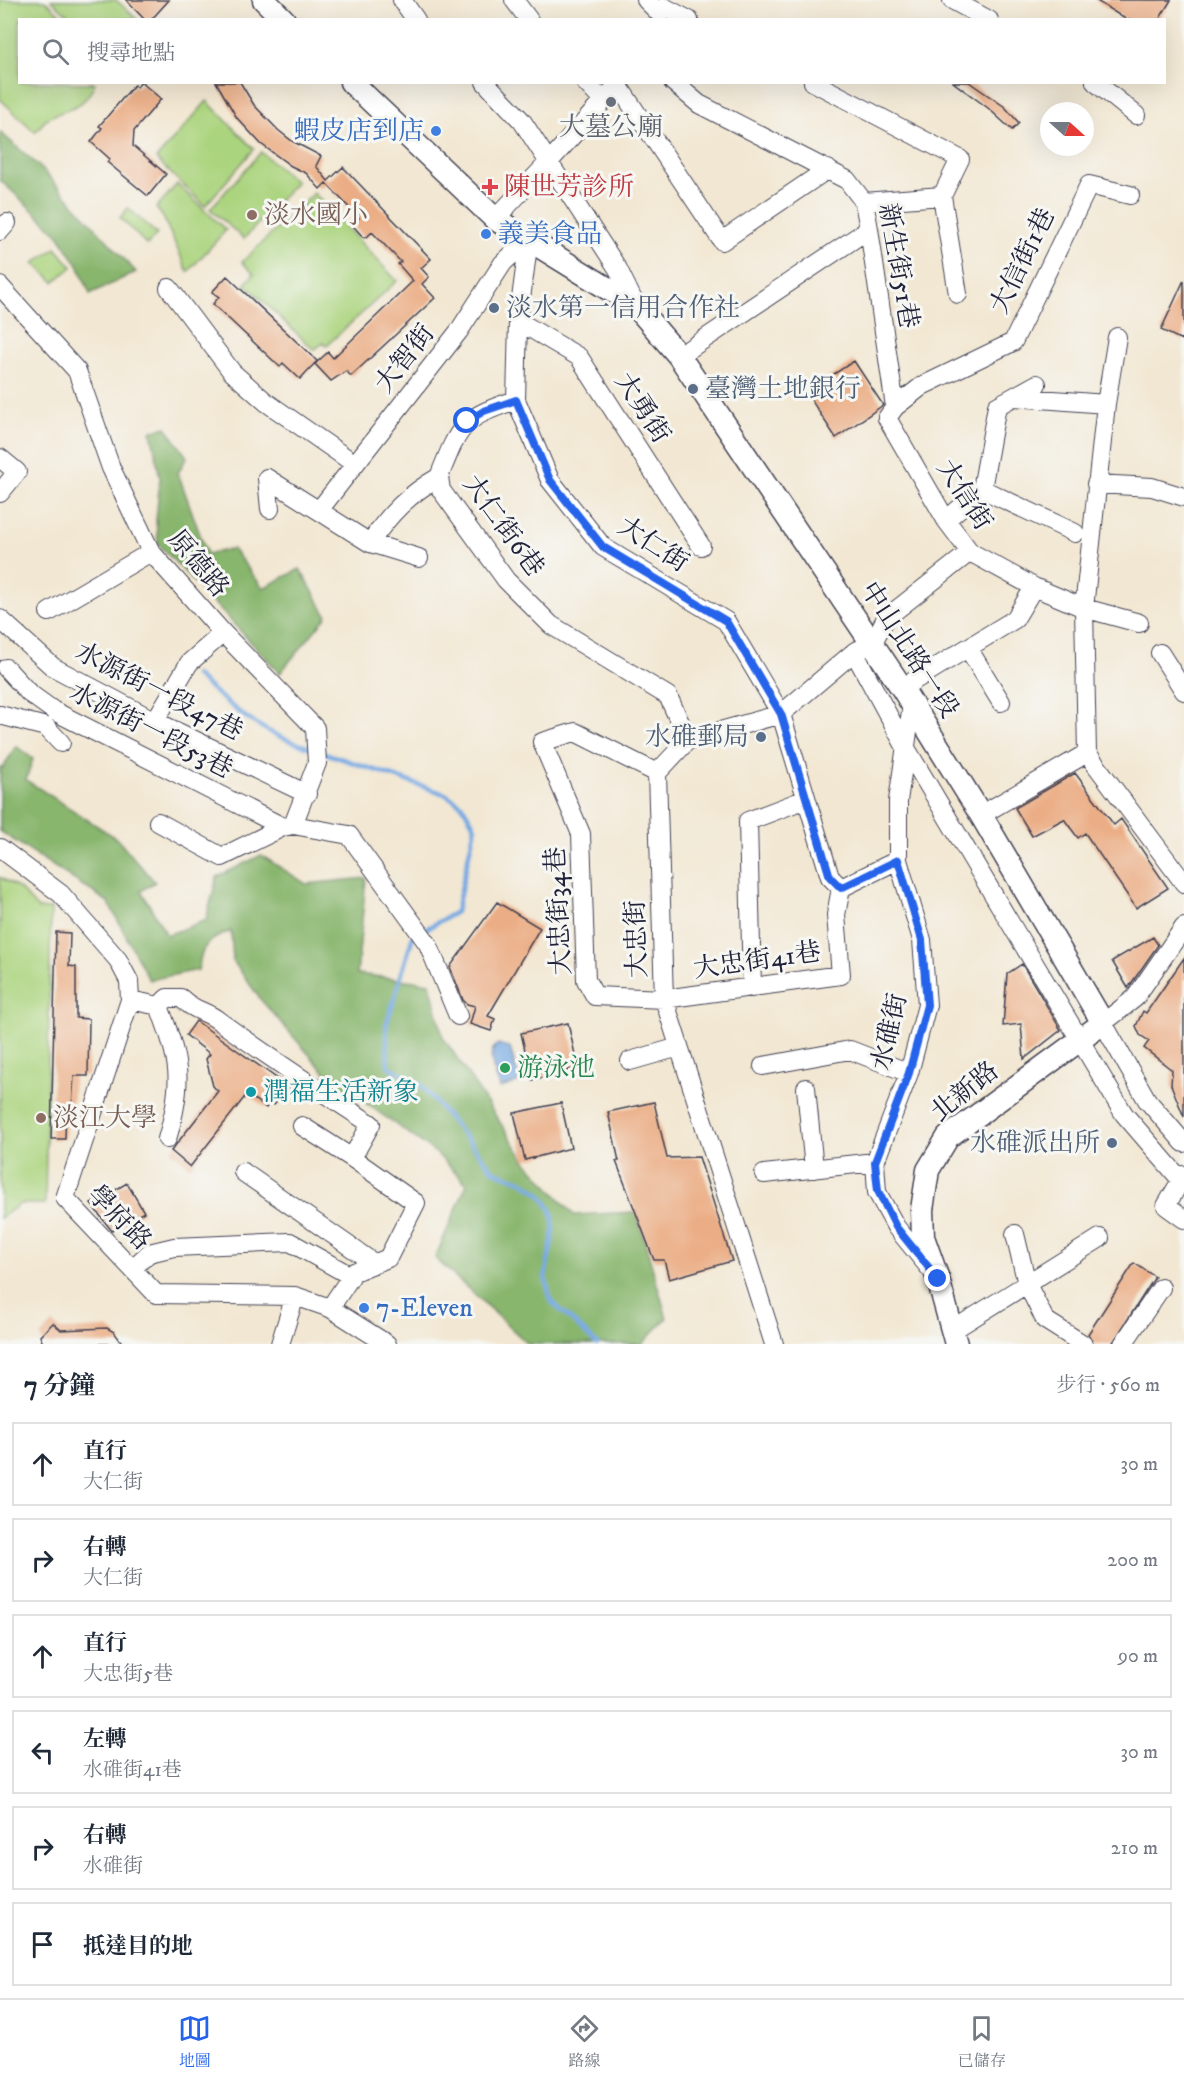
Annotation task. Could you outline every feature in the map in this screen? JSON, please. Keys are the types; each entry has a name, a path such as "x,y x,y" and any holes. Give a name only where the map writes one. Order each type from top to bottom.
{"main road":[{"path":"264,0 282,18"},
{"name":"中山北路一段","path":"353,84 495,219 636,306 679,356 863,648 907,696 981,815 1103,1023"},
{"name":"北新路","path":"954,1337 938,1279 923,1238 922,1210 928,1170 948,1137 1103,1023"}],"street":[{"path":"402,0 415,18"},
{"path":"514,0 528,18"},
{"path":"646,0 662,10 684,18"},
{"path":"952,0 985,18"},
{"path":"487,84 522,121 618,269 636,306"},
{"path":"587,84 602,100"},
{"path":"495,219 619,84 722,241 828,169"},
{"name":"新生街51巷","path":"675,84 699,104 847,180 864,202 891,413"},
{"path":"817,84 960,159 942,196 958,294"},
{"path":"1097,84 1136,115"},
{"name":"大信街1巷","path":"891,413 922,386 1013,342 1089,185 1130,195"},
{"path":"864,202 942,196"},
{"path":"679,356 868,229"},
{"name":"大仁街","path":"529,239 518,321 516,400 550,480 603,547 726,621 781,714 830,877 841,888"},
{"name":"大智街","path":"320,509 459,331 503,263 529,239"},
{"name":"原德路","path":"0,286 77,371 111,468 151,552 223,633 315,728 317,763 307,794 288,826"},
{"path":"169,288 232,372 266,402 355,464"},
{"name":"大勇街","path":"518,321 579,357 701,546"},
{"path":"1117,337 1106,404 1083,608 1086,753 1184,884"},
{"path":"946,520 982,489 997,406 1037,384"},
{"path":"1014,397 1106,404"},
{"path":"440,477 456,437 467,421 484,411 516,400"},
{"name":"大信街","path":"891,413 946,520 970,552 1034,587 1083,608 1139,623"},
{"path":"0,458 16,472 0,493"},
{"name":"大仁街6巷","path":"369,543 386,519 412,492 440,477 441,490 506,580 551,625 668,696 688,740"},
{"path":"270,509 267,478 320,509 369,543 419,558"},
{"path":"1096,484 1152,487 1184,496"},
{"path":"982,489 1075,533"},
{"path":"49,612 151,552"},
{"path":"657,772 688,740 781,714 863,648 886,618 970,552"},
{"path":"907,696 968,648 1015,619 1034,587"},
{"name":"水源街一段47巷","path":"0,619 53,667 307,794"},
{"path":"155,720 189,663 223,633"},
{"path":"863,648 906,748 1124,1114 1182,1177 1166,1206 1184,1219"},
{"path":"968,648 1001,702"},
{"path":"1160,654 1184,691"},
{"name":"水源街一段53巷","path":"6,668 29,693 54,711 288,826 349,835 428,944 458,1016"},
{"name":"水碓街","path":"907,696 906,748 898,801 898,860 922,940 927,1005 909,1073 875,1162 878,1191 896,1227 938,1279"},
{"path":"46,727 54,711"},
{"path":"0,715 46,727 61,743"},
{"name":"大忠街34巷","path":"657,772 575,732 542,742 581,834 586,980 595,996 664,999"},
{"path":"981,815 1086,753"},
{"name":"大忠街","path":"657,772 664,999 774,1344"},
{"path":"752,988 748,821 806,799"},
{"path":"158,822 222,857 288,826"},
{"path":"0,848 61,894 111,952 129,981 130,1000 159,1006"},
{"path":"841,888 898,860"},
{"name":"大忠街41巷","path":"664,999 841,975 836,915 841,888"},
{"path":"1103,1023 1135,998 1184,927"},
{"path":"159,1006 167,999 181,998 193,1010 214,1017 292,1073 371,1124"},
{"name":"學府路","path":"130,1000 64,1198 156,1294 295,1296 330,1308 382,1342"},
{"path":"159,1006 171,1038 179,1077 178,1101 166,1139"},
{"name":"中山北路一段","path":"1103,1023 1147,1100 1184,1143"},
{"path":"630,1061 679,1047"},
{"path":"763,1066 850,1050 909,1073"},
{"path":"806,1088 814,1169"},
{"path":"340,1098 362,1112 371,1124"},
{"path":"352,1158 371,1124"},
{"path":"302,1126 416,1203 388,1258 351,1276 330,1308"},
{"path":"764,1174 875,1162"},
{"path":"243,1172 375,1264"},
{"path":"1015,1234 1027,1284 1046,1320 1083,1344"},
{"path":"954,1337 1027,1284 1100,1238"},
{"path":"133,1268 148,1253 174,1248 290,1242 351,1276"},
{"path":"1123,1344 1161,1288"},
{"path":"280,1344 295,1296"}],"green space":[{"path":"0,0 45,0 64,18 18,18 18,84 94,84 83,102 50,117 35,132 0,99"},
{"path":"51,0 116,0 136,18 72,18"},
{"path":"207,101 254,149 205,206 156,159"},
{"path":"0,132 40,167 136,272 90,294 78,265 57,233 0,180"},
{"path":"261,152 296,182 244,239 210,209"},
{"path":"177,184 226,230 188,272 163,217 156,208"},
{"path":"314,193 397,281 326,346 323,343 314,350 245,284 254,274 242,262"},
{"path":"128,208 157,234 147,245 120,218"},
{"path":"56,248 72,267 54,282 34,263"},
{"path":"166,427 187,457 178,473 207,554 233,549 263,588 300,569 327,616 280,673 158,544 156,520 160,478 151,431"},
{"path":"16,746 33,759 26,780 116,838 155,882 141,891 167,935 206,920 217,877 261,855 306,884 366,878 357,974 430,983 443,1037 525,1160 574,1215 636,1212 667,1318 642,1344 528,1344 435,1258 467,1184 436,1153 329,1077 261,1000 233,961 231,931 216,937 207,944 201,955 198,970 149,980 108,902 0,831 0,767 3,768"},
{"path":"0,877 20,889 38,909 51,909 45,1204 20,1204 0,1218"}],"water":[{"name":"游泳池","path":"498,1044 510,1048 520,1082 500,1088 491,1058"}],"building":[{"path":"126,0 169,0 153,18 143,18"},
{"path":"1095,0 1171,0 1160,18 1124,18"},
{"path":"143,84 161,99 134,131 133,146 166,174 148,196 107,162 110,159 91,142 102,128 99,126 134,85 137,87"},
{"path":"217,84 241,84 254,105 278,130 292,141 321,156 316,166 328,181 343,167 431,259 421,268 429,277 422,284 435,298 351,376 346,371 331,381 315,364 328,352 333,358 413,281 398,264 401,262 372,232 367,237 363,237 354,227 353,223 359,218 326,183 320,189 306,173 291,166 261,144 237,118"},
{"path":"956,84 972,84 1005,107 1019,123 1012,130 988,108"},
{"path":"227,276 317,361 300,379 283,363 280,367 213,304 219,297 212,292"},
{"path":"1184,280 1184,341 1161,330"},
{"path":"854,361 883,405 836,438 806,392"},
{"path":"1075,773 1114,825 1121,819 1168,888 1136,908 1085,833 1078,838 1064,819 1032,836 1015,808"},
{"path":"497,902 540,928 488,1016 495,1019 491,1031 470,1024 475,1006 463,1000 450,967"},
{"path":"56,932 70,933 69,966 76,967 76,1018 89,1019 88,1076 74,1076 72,1106 66,1106 65,1139 51,1139"},
{"path":"1153,937 1158,945 1128,988 1112,961"},
{"path":"1184,958 1184,1117 1171,1085 1172,1070 1144,1048 1149,1041 1140,1035 1136,1026 1143,1011 1146,1013"},
{"path":"1022,964 1061,1030 1024,1059 1021,1024 1003,1026 1007,974"},
{"name":"潤福生活新象","path":"196,1021 289,1087 274,1105 270,1102 266,1108 247,1094 190,1167 171,1151 218,1091 213,1086 206,1059 210,1054 186,1035"},
{"path":"568,1023 578,1068 532,1080 521,1033"},
{"path":"654,1102 667,1158 699,1157 732,1261 669,1279 664,1260 654,1260 616,1161 619,1161 608,1112"},
{"path":"561,1103 571,1148 525,1160 514,1113"},
{"path":"127,1183 144,1212 112,1231 91,1204"},
{"path":"1134,1263 1155,1277 1112,1344 1094,1344 1088,1334"},
{"path":"53,1323 61,1330 107,1328 114,1332 123,1344 43,1344 40,1336"}],"waterway":[{"path":"195,675 236,710 262,728 311,748"},
{"path":"322,752 445,794 462,805 475,827 456,912 424,930"},
{"path":"417,934 413,936 386,1026 388,1066 420,1084 494,1171 524,1182 542,1196 552,1212 554,1230 545,1277 551,1301 597,1344"}],"place":[{"name":"大墓公廟","path":"611,102"},
{"name":"蝦皮店到店","path":"436,131"},
{"name":"陳世芳診所","path":"490,187"},
{"name":"淡水國小","path":"252,215"},
{"name":"義美食品","path":"486,234"},
{"name":"淡水第一信用合作社","path":"494,308"},
{"name":"臺灣土地銀行","path":"693,389"},
{"name":"水碓郵局","path":"761,737"},
{"name":"游泳池","path":"505,1068"},
{"name":"潤福生活新象","path":"251,1092"},
{"name":"淡江大學","path":"41,1118"},
{"name":"水碓派出所","path":"1112,1143"},
{"name":"7-Eleven","path":"364,1308"}],"route":[{"path":"467,421 484,411 516,400 550,480 603,547 726,621 781,714 830,877 841,888 898,860 922,940 927,1005 909,1073 875,1162 878,1191 896,1227 938,1279"}]}
